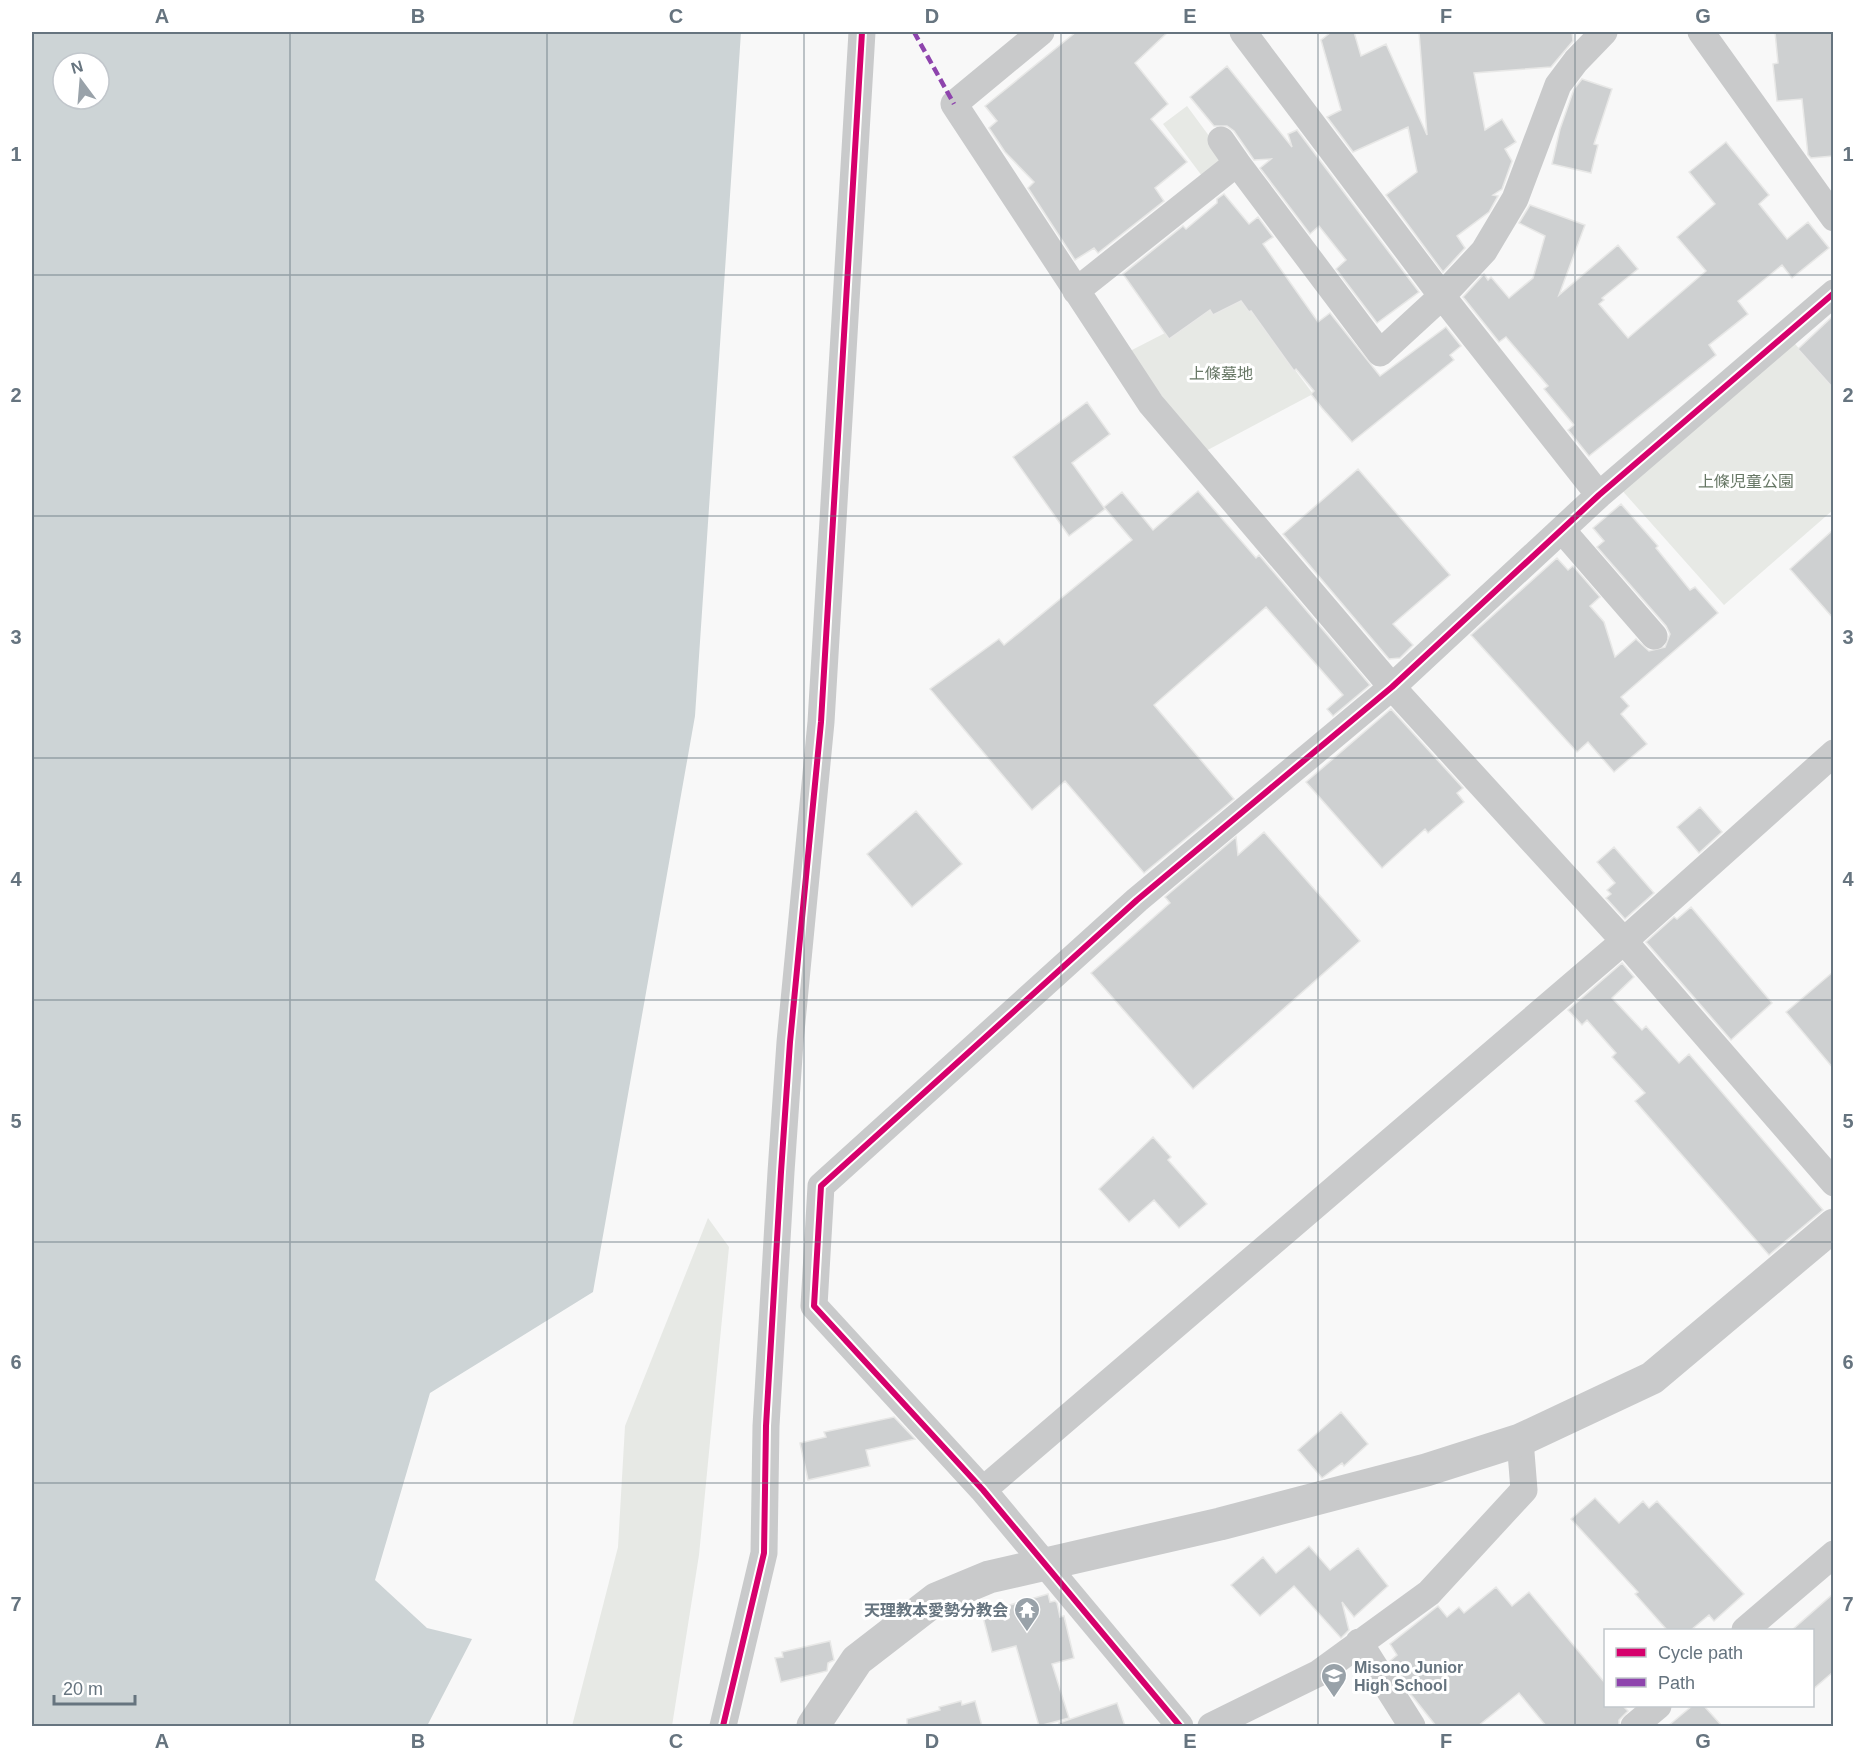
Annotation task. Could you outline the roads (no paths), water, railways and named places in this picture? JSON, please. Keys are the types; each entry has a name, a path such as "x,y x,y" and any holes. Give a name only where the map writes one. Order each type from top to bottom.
{"street":[{"path":"723,1726 764,1553 766,1426 780,1195 790,1042 821,723 862,32"},
{"path":"1041,32 954,104 1151,404 1392,687 1624,941 1833,1183"},
{"path":"1244,32 1443,296 1599,495"},
{"path":"1221,140 1380,353 1443,296 1484,251 1515,199 1558,85 1576,61 1604,32"},
{"path":"1701,32 1833,218"},
{"path":"1077,291 1237,163"},
{"path":"1180,1726 983,1490 814,1306 822,1186 1137,900 1392,687 1599,495 1833,293"},
{"path":"1562,530 1654,636"},
{"path":"983,1490 1624,941 1833,753"},
{"path":"813,1726 857,1660 936,1599 989,1577 1220,1524 1426,1470 1520,1440 1652,1378 1833,1225"},
{"path":"1210,1726 1319,1673 1429,1593 1524,1490 1520,1440"},
{"path":"1746,1629 1833,1554"},
{"path":"1359,1642 1412,1726"},
{"path":"1634,1726 1657,1707"}],"place":[{"name":"天理教本愛勢分教会","path":"1027,1633"},
{"name":"Misono Junior High School","path":"1334,1699"}],"park label":[{"name":"上條墓地","path":"1221,373"},
{"name":"上條児童公園","path":"1746,481"}]}
